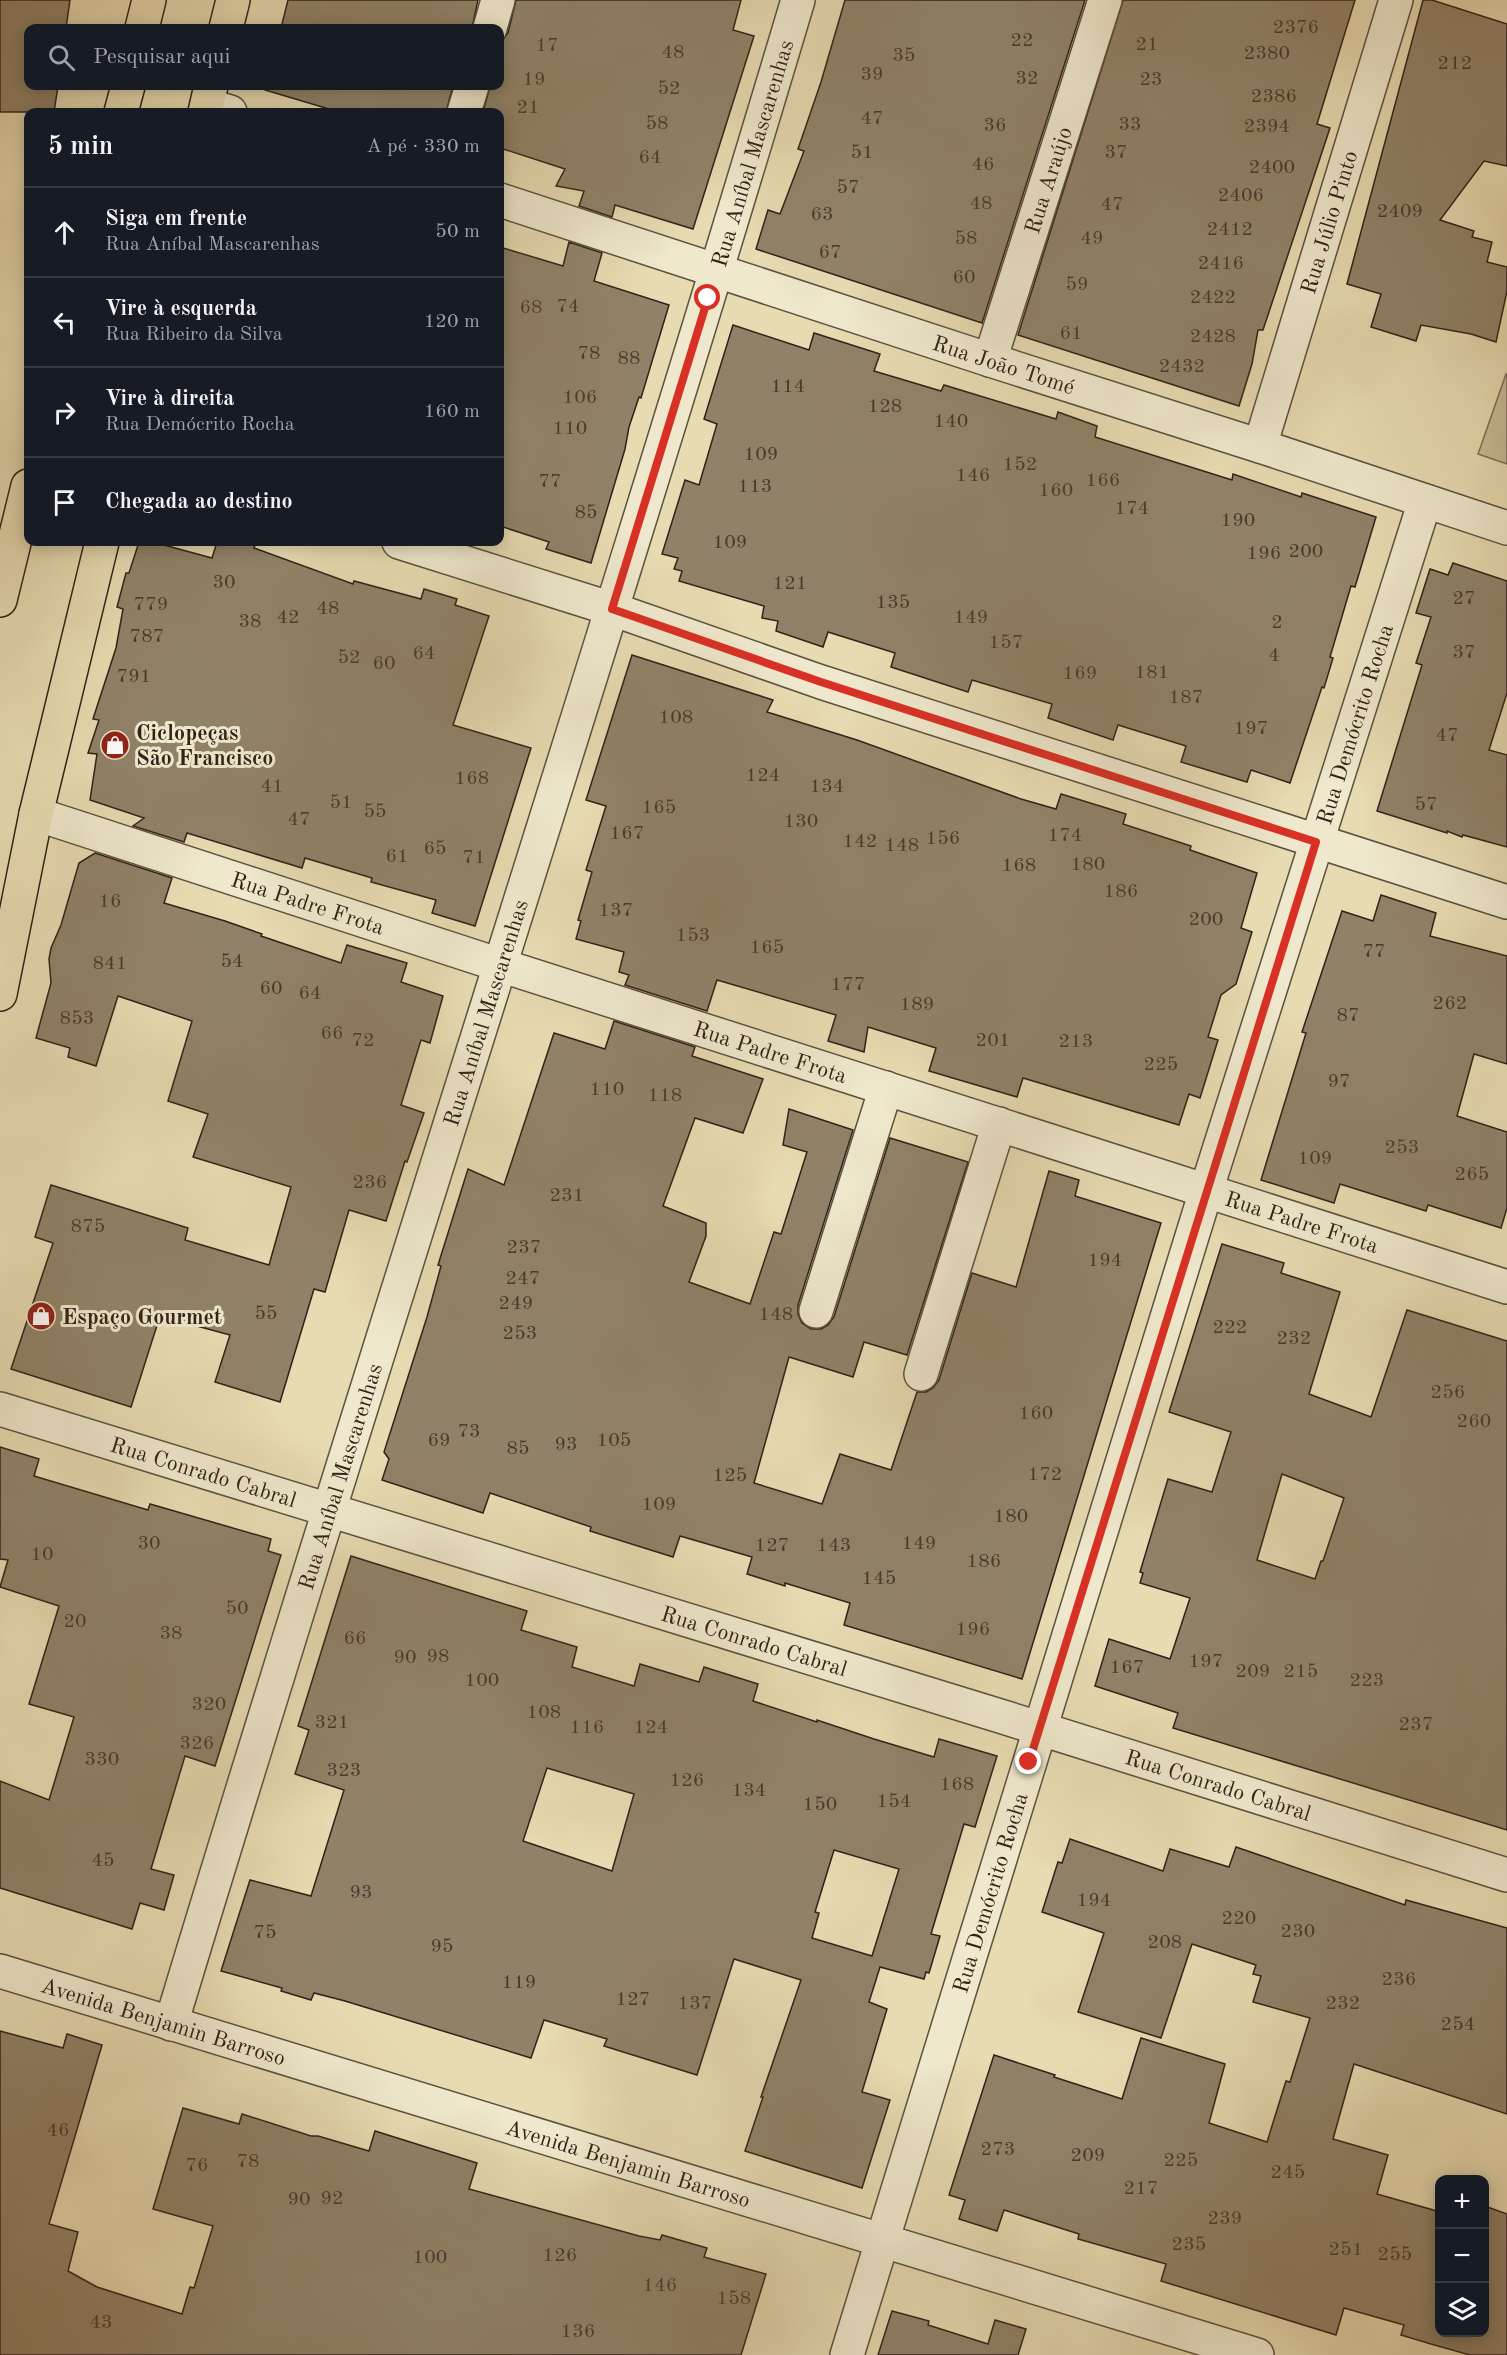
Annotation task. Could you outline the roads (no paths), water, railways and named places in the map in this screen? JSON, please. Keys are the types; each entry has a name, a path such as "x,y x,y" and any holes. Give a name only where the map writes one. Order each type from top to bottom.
{"main road":[{"path":"143,24 149,0"},
{"path":"227,24 233,0"},
{"path":"122,108 127,90"},
{"path":"0,600 24,502"},
{"path":"0,994 36,814 101,546"}],"street":[{"path":"491,24 498,0"},
{"name":"Rua Aníbal Mascarenhas","path":"171,2024 717,272 798,0"},
{"name":"Rua Araújo","path":"990,360 1105,0"},
{"name":"Rua Júlio Pinto","path":"1260,446 1396,0"},
{"path":"465,108 471,90"},
{"name":"Rua João Tomé","path":"504,201 1507,528"},
{"name":"Rua Demócrito Rocha","path":"847,2355 1206,1191 1425,501"},
{"path":"412,546 612,609 832,686 1507,902"},
{"name":"Rua Padre Frota","path":"36,814 1507,1287"},
{"path":"816,1311 886,1088"},
{"path":"921,1374 999,1124"},
{"name":"Rua Conrado Cabral","path":"0,1409 1039,1728 1507,1875"},
{"name":"Avenida Benjamin Barroso","path":"0,1971 1257,2355"}],"place":[{"name":"Ciclopeças São Francisco","path":"115,745"},
{"name":"Espaço Gourmet","path":"41,1316"}]}
